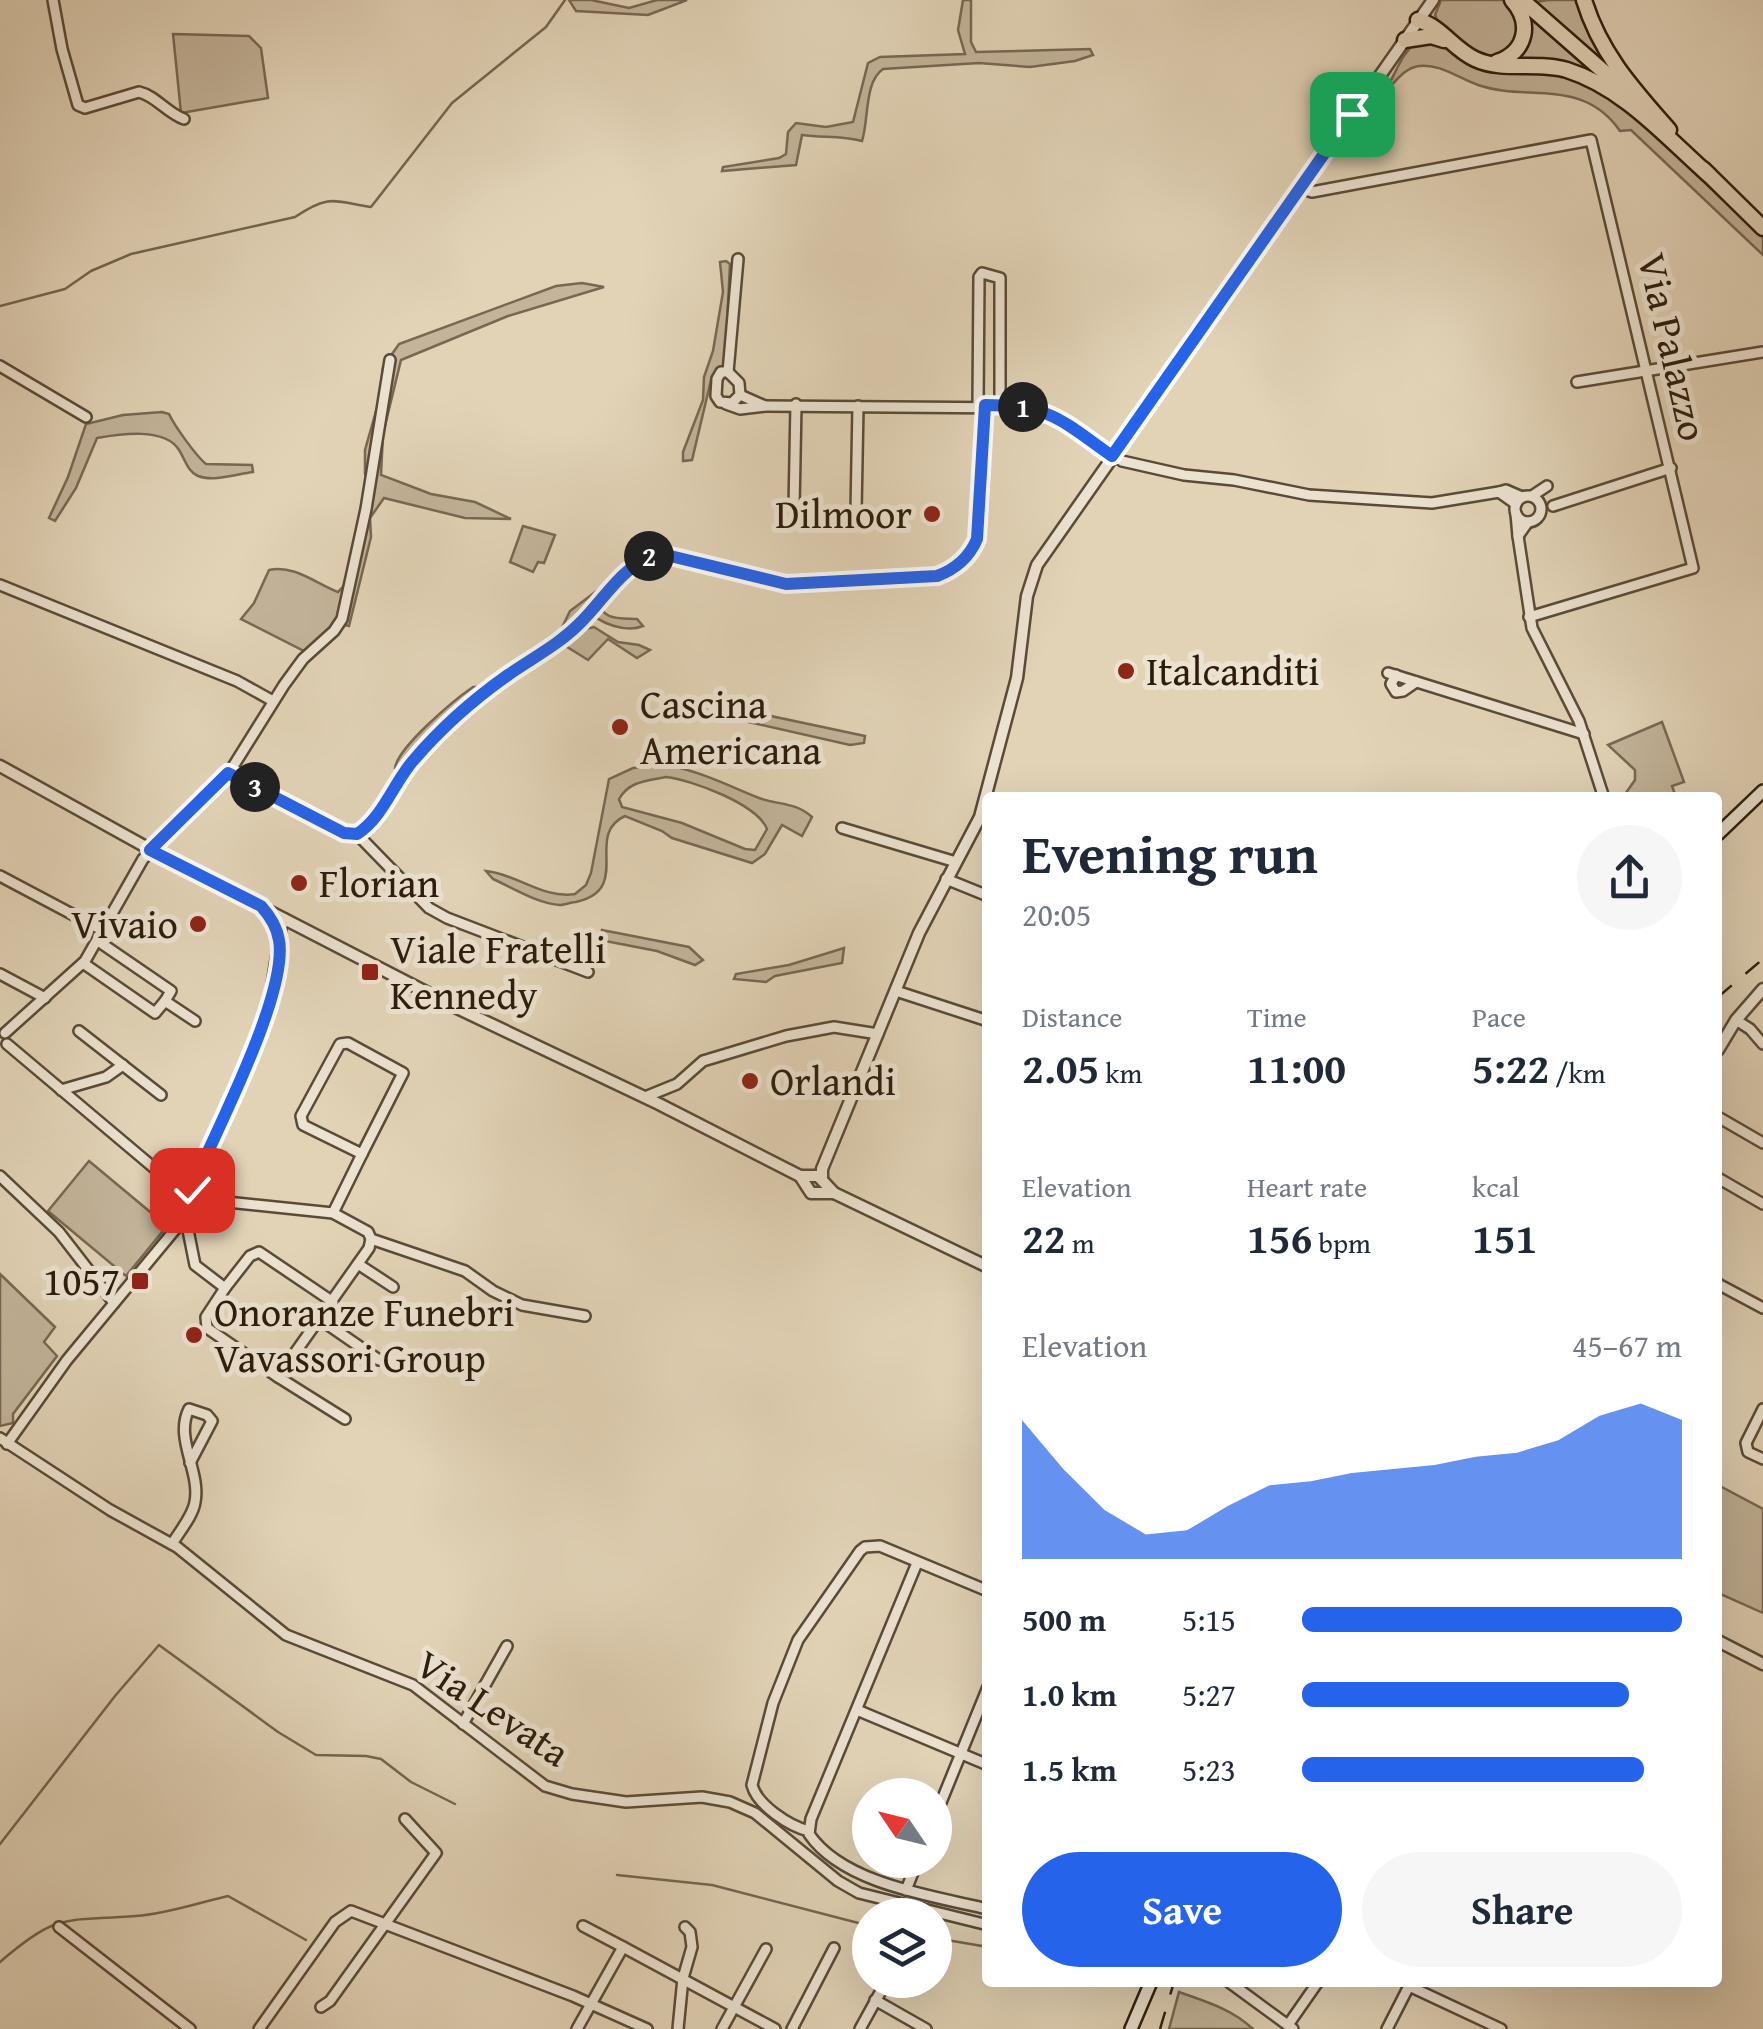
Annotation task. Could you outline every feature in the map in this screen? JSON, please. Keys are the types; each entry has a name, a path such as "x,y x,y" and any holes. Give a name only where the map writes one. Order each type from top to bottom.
{"highway":[{"path":"1491,63 1504,60 1521,44 1525,19 1512,0"},
{"path":"1522,0 1598,64 1763,228"},
{"path":"1584,0 1600,44 1622,76 1709,175"},
{"path":"1431,2 1436,34"},
{"path":"1418,20 1476,59 1566,70 1602,84 1709,175"},
{"path":"1404,40 1436,34"}],"main road":[{"path":"1722,830 1763,792"},
{"path":"1131,2029 1148,1987"}],"street":[{"path":"57,1 65,62 78,105 86,108 139,92 147,94 168,113 184,119"},
{"path":"987,792 1017,678 1031,582 1047,549 1431,2"},
{"name":"Via Palazzo","path":"1300,188 1312,192 1592,140 1693,568 1528,616"},
{"path":"728,372 738,258"},
{"path":"357,834 370,824 411,763 437,736 491,687 555,647 625,572 650,556 662,554 786,584 937,576 950,571 967,556 977,539 979,277 984,272 1000,278 1000,405"},
{"path":"978,334 999,334"},
{"path":"1577,382 1763,352"},
{"path":"390,360 369,493 342,619 303,660 272,701 228,773 150,850 83,963 3,1039 190,1200 332,1214 368,1232 371,1239 465,1272 522,1305 585,1316"},
{"path":"0,366 86,417"},
{"path":"726,404 732,404 740,395 739,382 728,372 721,372 714,389 720,402 740,409 796,404 1032,408 1053,414 1122,461 1184,475 1309,495 1432,504 1506,490 1530,504 1539,516 1528,522 1518,536"},
{"path":"740,395 765,406"},
{"path":"794,508 796,404"},
{"path":"856,512 858,406"},
{"path":"1530,504 1553,506 1671,468"},
{"path":"1528,522 1530,504"},
{"path":"1530,504 1518,536 1528,616 1584,734 1602,792"},
{"path":"0,585 237,681 272,701"},
{"path":"1392,674 1584,734"},
{"path":"0,766 150,850 455,1007 816,1176 834,1193 982,1264"},
{"path":"228,773 344,833 357,834 429,908 588,972"},
{"path":"834,1193 818,1194 806,1187 816,1176 918,933 982,810"},
{"path":"842,828 956,862"},
{"path":"0,876 102,930"},
{"path":"946,880 982,894"},
{"path":"261,906 272,921 280,944"},
{"path":"4,1441 178,1226 268,1010 280,928 285,919"},
{"path":"280,944 290,933 304,928"},
{"path":"83,963 156,1013 172,991 98,941"},
{"path":"0,974 44,998"},
{"path":"1722,1043 1763,988"},
{"path":"896,990 982,1018"},
{"path":"165,1001 195,1021"},
{"path":"1736,1020 1763,1044"},
{"path":"660,1104 703,1060 834,1027 878,1034"},
{"path":"79,1031 161,1096"},
{"path":"332,1214 403,1073 348,1043 340,1044 302,1116 304,1125 362,1154"},
{"path":"60,1090 106,1077 123,1065"},
{"path":"645,1097 676,1084"},
{"path":"1722,1120 1763,1143"},
{"path":"0,1176 58,1232 114,1303"},
{"path":"816,1176 823,1189 818,1194"},
{"path":"1722,1180 1763,1204"},
{"path":"190,1200 195,1265 225,1288"},
{"path":"278,1377 321,1320 371,1239"},
{"path":"333,1302 259,1252 250,1256 225,1288 206,1317 207,1328 345,1418"},
{"path":"358,1264 393,1287"},
{"path":"1722,1286 1763,1308"},
{"path":"321,1320 378,1360"},
{"path":"172,1544 195,1504 184,1418 189,1409 207,1415 212,1421 190,1463"},
{"path":"1763,1410 1746,1442 1748,1452 1763,1459"},
{"name":"Via Levata","path":"4,1441 110,1510 172,1544 286,1636 404,1680 545,1786 626,1802 702,1797 730,1802 755,1814 838,1881 859,1892 982,1923"},
{"path":"809,1831 779,1814 753,1791 752,1785 772,1703 798,1640 860,1551 865,1546 880,1546 982,1588"},
{"path":"917,1563 810,1819 809,1831 812,1839 852,1869 906,1890 982,1908"},
{"path":"1722,1643 1763,1664"},
{"path":"463,1724 507,1646"},
{"path":"950,1778 982,1701"},
{"path":"857,1710 982,1762"},
{"path":"321,2008 330,2001 436,1853 405,1820"},
{"path":"906,1890 911,1878"},
{"path":"259,2029 342,1914 351,1911 646,2029"},
{"path":"584,1926 775,2029"},
{"path":"59,1927 190,2029"},
{"path":"678,2029 682,1978 692,1947 690,1932 685,1927"},
{"path":"577,2029 623,1947"},
{"path":"792,2029 834,1948"},
{"path":"722,2029 766,1949"},
{"path":"1236,1987 1291,2027 1315,1987"},
{"path":"1387,2029 1405,1987"},
{"path":"1412,1987 1501,2029"},
{"path":"860,2029 875,2000 926,2029"}],"shaded area":[{"path":"569,0 629,8 657,0 687,0 648,15 576,11"},
{"path":"963,0 971,0 971,42 976,52 1090,49 1093,55 1030,67 979,63 883,69 870,92 862,141 802,135 796,165 722,171 723,167 786,154 788,132 796,123 826,127 853,122 868,63 880,57 965,54 958,30"},
{"path":"1441,0 1508,0 1517,7 1518,39 1500,56 1483,56 1473,51 1438,21 1435,15"},
{"path":"1580,0 1612,70 1535,2"},
{"path":"1527,10 1610,83 1514,58"},
{"path":"173,34 249,36 261,48 268,98 181,113"},
{"path":"1440,41 1471,64 1561,73 1611,95 1763,237 1763,255 1631,130 1620,131 1589,103 1554,94 1497,90 1427,66 1408,70 1384,92 1416,42"},
{"path":"720,262 730,264 725,365 712,376 692,460 683,461 703,400 704,377 713,351 723,292"},
{"path":"582,283 604,287 508,316 401,360 383,434 381,475 431,494 475,502 511,519 465,518 384,498 370,518 371,537 349,626 336,623 306,652 241,619 254,603 269,570 296,572 338,592 343,587 373,493 365,474 365,450 380,397 383,367 399,344 556,286"},
{"path":"169,414 206,464 252,465 253,472 204,478 191,471 179,450 164,438 141,434 97,438 76,488 55,521 49,518 86,424 123,415"},
{"path":"523,526 555,535 544,563 538,562 533,572 510,562"},
{"path":"598,590 602,595 598,599 600,606 607,615 637,619 643,626 613,626 588,609 577,631 594,627 618,642 650,650 637,658 608,639 588,660 556,640 570,611"},
{"path":"473,687 483,687 400,770 395,768 416,737"},
{"path":"684,703 719,705 865,736 864,743 850,745 744,721 692,716"},
{"path":"1662,722 1684,782 1672,786 1674,792 1627,792 1635,780 1635,770 1608,745"},
{"path":"666,765 690,771 759,798 793,806 812,817 802,836 782,825 765,854 752,863 672,838 625,816 613,825 608,836 602,886 593,895 561,905 526,895 493,879 486,871 552,893 575,894 586,885 591,873 609,779 633,768","holes":["666,777 738,802 761,820 767,829 755,850 682,823 622,807 619,799 633,785"]},
{"path":"602,930 689,947 703,960 695,965 657,951 600,940"},
{"path":"844,948 842,963 775,976 766,982 734,979 736,974 789,965"},
{"path":"89,1161 167,1226 126,1276 48,1211"},
{"path":"0,1274 55,1327 44,1342 57,1356 13,1414 13,1423 0,1426"},
{"path":"1722,1487 1763,1509 1763,1613 1722,1595"},
{"path":"1179,1992 1228,2011 1253,2029 1169,2029"}],"waterway":[{"path":"0,306 65,289 91,271 131,254 295,217 324,202 371,207 452,103 546,27 565,0"},
{"path":"0,1844 159,1645 316,1755 381,1759 411,1782 455,1804"},
{"path":"617,1875 712,1885 852,1921"},
{"path":"0,1962 36,1934 63,1922 147,1915 228,1896 306,1940"},
{"path":"952,1941 982,1946"}],"railway":[{"path":"1722,994 1763,959"},
{"path":"1160,2029 1173,1987"}],"place":[{"name":"Dilmoor","path":"932,514"},
{"name":"Italcanditi","path":"1126,671"},
{"name":"Cascina Americana","path":"620,727"},
{"name":"Florian","path":"299,883"},
{"name":"Vivaio","path":"198,924"},
{"name":"Viale Fratelli Kennedy","path":"370,972"},
{"name":"Orlandi","path":"750,1081"},
{"name":"1057","path":"140,1281"},
{"name":"Onoranze Funebri Vavassori Group","path":"194,1335"}],"route":[{"path":"192,1190 195,1192 201,1167 268,1010 280,944 268,913 261,906 150,850 228,773 344,833 352,836 362,832 411,763 437,736 491,687 555,647 625,572 650,556 662,554 786,584 937,576 950,571 973,548 980,525 985,405 1032,408 1053,414 1112,456 1352,114"}]}
